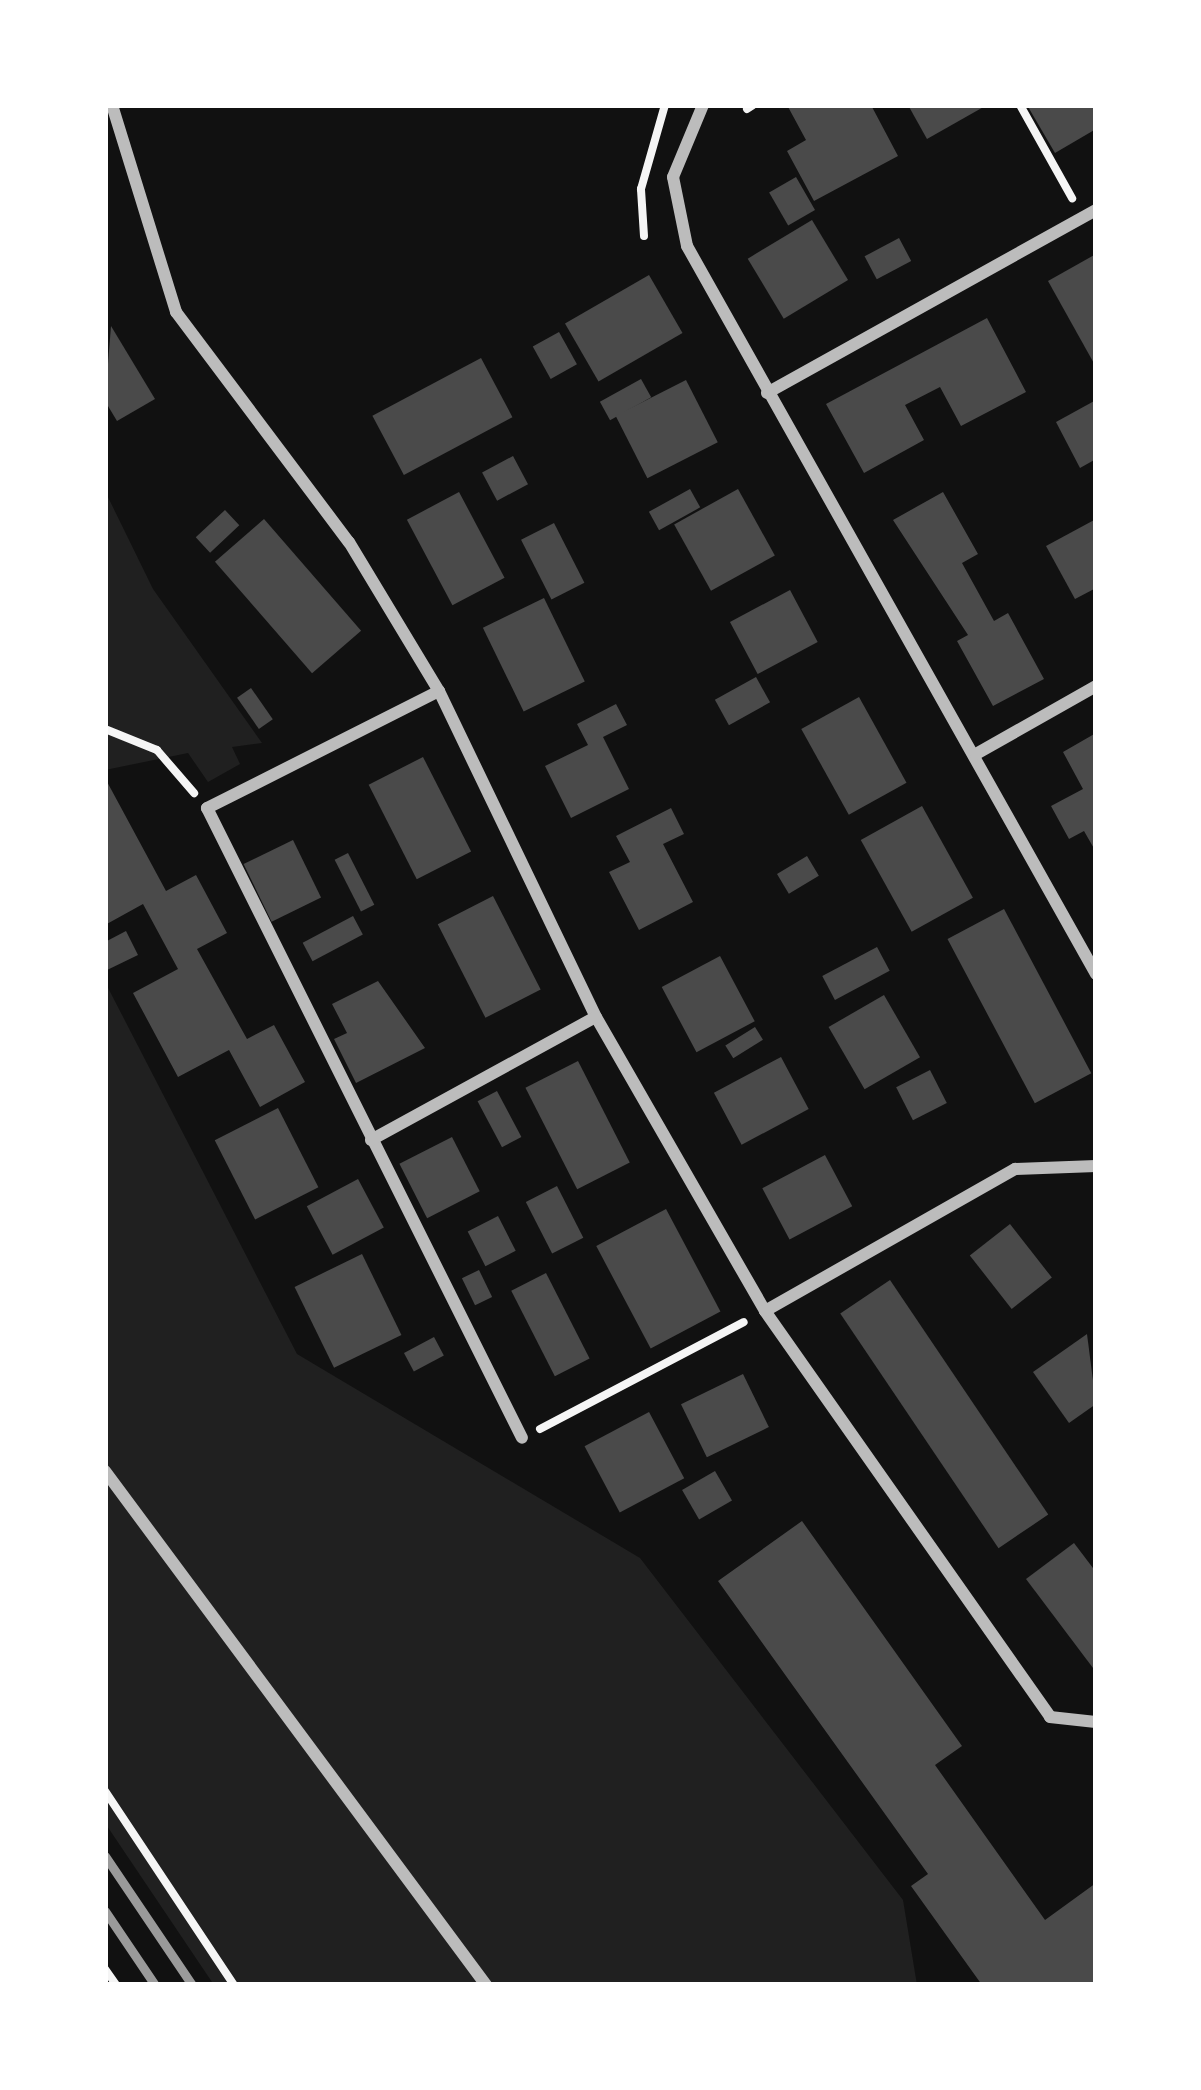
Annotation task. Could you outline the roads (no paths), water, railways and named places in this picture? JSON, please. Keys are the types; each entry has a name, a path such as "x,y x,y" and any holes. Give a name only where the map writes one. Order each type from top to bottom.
{"street":[{"path":"112,105 176,313 349,542 439,691 596,1017 765,1311 1050,1717 1096,1722"},
{"path":"703,105 673,177 677,224 767,393 976,754 1096,974"},
{"path":"767,393 1089,214"},
{"path":"976,754 1096,686"},
{"path":"439,691 207,808 522,1438"},
{"path":"371,1139 596,1017"},
{"path":"765,1311 1015,1169 1096,1166"},
{"path":"105,1472 486,1985"}],"railway":[{"path":"105,1856 192,1985"},
{"path":"105,1911 155,1985"}]}
